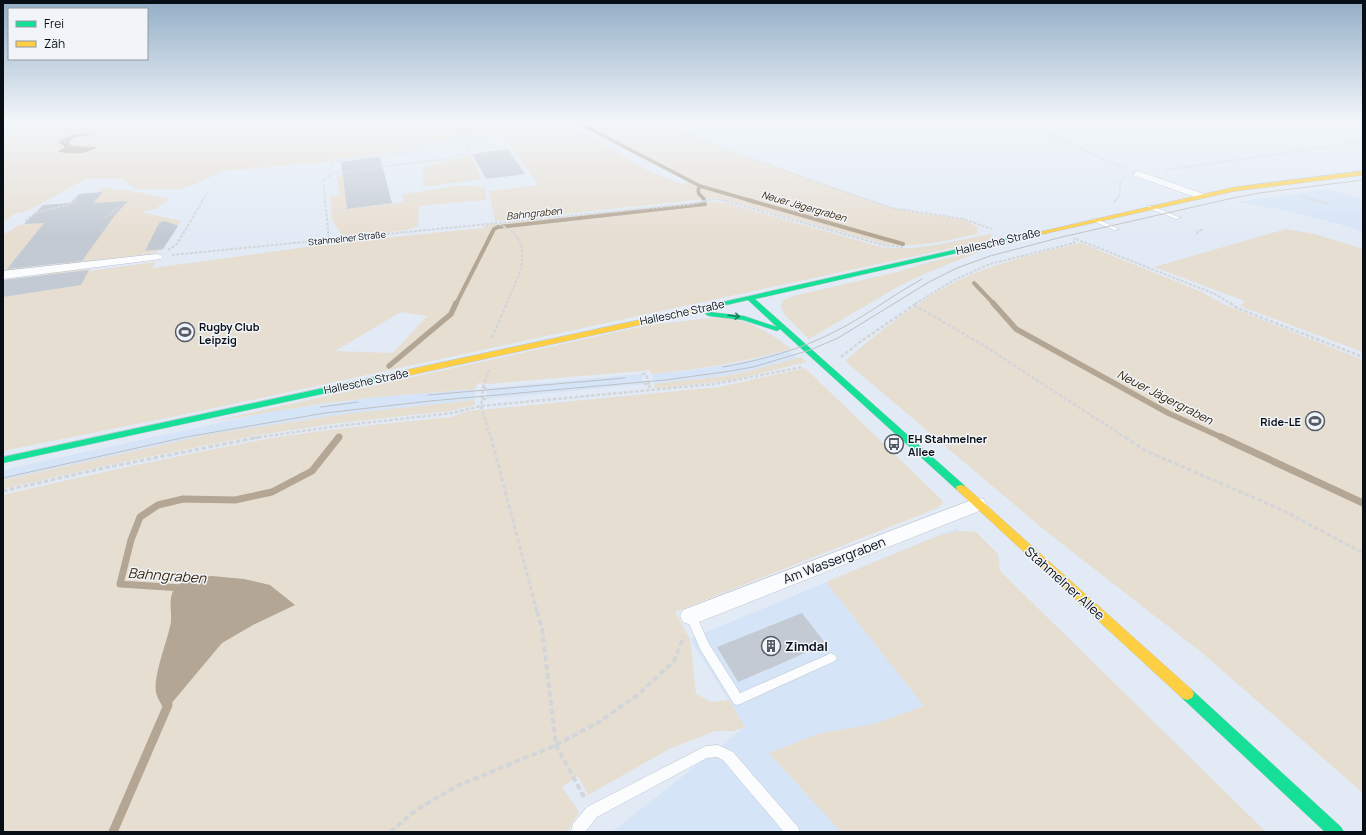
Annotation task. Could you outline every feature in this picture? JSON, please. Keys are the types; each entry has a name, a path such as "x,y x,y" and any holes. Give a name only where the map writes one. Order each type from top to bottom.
{"street":[{"path":"1134,172 1201,196"},
{"name":"Hallesche Straße","path":"3,460 750,298 1201,196 1242,188 1363,173"},
{"path":"3,275 157,257"},
{"name":"Stahmelner Allee","path":"750,298 1067,584 1336,832"},
{"name":"Stahmelner Allee","path":"681,313 740,316 754,320 792,337"},
{"name":"Am Wassergraben","path":"691,616 977,504"}],"lane":[{"path":"1150,207 1178,218"},
{"path":"1095,220 1116,229"},
{"path":"691,616 704,646 738,700 831,658"},
{"path":"578,832 578,829 592,812 706,752 718,751 728,756 793,832"}],"path":[{"path":"329,176 331,164 339,160 349,159"},
{"path":"329,240 323,180 335,172 446,159"},
{"path":"752,159 898,209 963,219 998,231 1012,238"},
{"path":"1105,159 1134,172 1233,159"},
{"path":"157,257 177,244 207,192"},
{"path":"25,221 37,212 69,205 78,197"},
{"name":"Stahmelner Straße","path":"157,257 691,204 714,199 724,200 883,245 902,248"},
{"path":"105,218 119,206"},
{"path":"499,223 510,229 523,249 522,262 514,286 492,335 492,346 494,353 493,362 483,388 481,406 497,458 542,629 556,745 592,812"},
{"path":"1197,234 1198,231 1204,229"},
{"path":"1073,238 1080,237"},
{"path":"3,491 104,468 255,438 338,426 452,413 481,406 715,384 822,363 840,357 914,305 954,280 990,264 1074,242 1073,238"},
{"path":"1073,238 1215,294 1237,308 1363,357"},
{"path":"914,305 983,345 1144,450 1282,510 1363,553"},
{"path":"642,374 646,374 650,390"},
{"path":"644,384 649,384"},
{"path":"390,832 416,810 456,786 556,745 599,722 640,693 674,661 691,616"}],"shaded area":[{"path":"3,159 336,159 326,162 224,171 183,189 135,189 122,179 86,179 25,212 16,213 3,222"},
{"path":"455,159 472,159 482,179 423,187 422,169 424,167"},
{"path":"520,159 628,159 647,170 682,184 692,181 649,159 753,159 892,208 963,219 977,227 977,234 920,244 885,244 715,198 495,221 489,191 538,185"},
{"path":"342,174 347,209 403,202 403,194 465,185 486,188 486,200 419,206 418,226 407,230 341,238 342,236 332,219 330,196 339,195 337,177"},
{"path":"101,188 126,190 170,199 155,209 141,212 181,221 162,250 148,254 61,264 84,235 22,251 11,265 30,262 25,269 3,272 3,235 19,225 32,224 101,194 103,192 98,192"},
{"path":"1328,189 1363,200 1363,232 1339,224 1278,209 1235,202"},
{"path":"715,202 727,203 881,247 922,247 990,234 992,235 989,240 196,412 3,451 3,283 42,277 45,273 89,269 89,271 155,262 153,268 343,242 483,228 484,225","holes":["401,312 427,316 393,353 335,351"]},
{"path":"1286,229 1315,234 1363,249 1363,352 1240,306 1245,301 1154,267"},
{"path":"1081,243 1202,292 1225,305 1363,360 1363,793 1201,652 1043,529 845,361 872,338 914,307 959,280 1003,263"},
{"path":"986,249 924,274 899,286 809,339 784,314 781,306 783,300 793,296 897,272 926,263"},
{"path":"721,317 741,321 759,328 775,337 791,349 739,361 670,372 652,374 650,370 488,384 478,383 475,389 377,397 320,404 209,422 648,325"},
{"path":"787,350 797,358 724,376 654,384 652,374 692,370 742,362"},
{"path":"801,357 807,362 733,380 655,389 654,384 724,376"},
{"path":"805,368 943,501 940,507 675,612 690,639 696,694 711,702 729,700 745,727 734,731 715,731 669,749 588,795 578,776 562,787 579,812 567,832 3,832 3,495 98,473 224,447 304,433 451,417 468,411 719,387"},
{"path":"642,374 644,384 486,399 487,388"},
{"path":"475,389 474,400 303,420 56,468 3,480 3,470 268,412 377,397"},
{"path":"474,400 475,405 450,411 339,423 258,435 104,466 3,489 3,480 211,434 345,414"},
{"path":"956,528 1266,832 612,832 745,727 690,639"},
{"path":"958,531 976,532 998,554 1000,571 1266,832 841,832 769,753 821,733 874,724 924,706 826,582 940,535"},
{"path":"212,576 244,579 270,585 295,605 253,625 222,643 165,711 158,699 156,685 159,667 171,622 172,594 177,586 185,581 198,577"}],"building":[{"path":"365,159 381,159 392,203 347,209 341,162"},
{"path":"475,159 515,159 525,174 486,179"},
{"path":"103,192 93,203 128,201 115,215 82,261 7,269 44,223 24,224 43,205 70,203 79,194"},
{"path":"165,221 178,226 163,249 145,251 159,223"},
{"path":"89,270 81,285 3,297 3,280"},
{"name":"Zimdal","path":"802,613 826,644 738,682 717,647"}],"waterway":[{"name":"Bahngraben","path":"648,159 700,186"},
{"name":"Neuer Jägergraben","path":"700,186 752,201"},
{"name":"Bahngraben","path":"700,186 698,190 699,194 704,199"},
{"name":"Neuer Jägergraben","path":"748,200 903,244"},
{"name":"Bahngraben","path":"456,304 494,229 498,227 705,204"},
{"name":"Neuer Jägergraben","path":"974,283 994,304"},
{"name":"Bahngraben","path":"389,366 451,314 456,303"},
{"name":"Neuer Jägergraben","path":"993,303 1016,329 1168,413 1223,438"},
{"name":"Bahngraben","path":"182,588 120,584 131,540 140,517 158,505 183,499 235,500 272,492 312,471 339,437 338,438"},
{"name":"Neuer Jägergraben","path":"1221,437 1363,503"},
{"name":"Bahngraben","path":"113,832 168,705"}],"tram line":[{"path":"3,478 186,437 325,413 430,401 665,380 753,367 810,350 838,338 929,282 957,268 990,256 1062,237 1233,198 1259,193 1363,180"},
{"path":"723,367 781,354 809,344 858,319 922,279"},
{"path":"428,395 625,378"},
{"path":"321,407 358,402"}],"traffic: fast":[{"path":"691,311 1012,239"},
{"path":"750,298 961,488"},
{"path":"709,314 744,318 777,329"},
{"path":"3,460 379,379"},
{"path":"1187,694 1336,832"}],"traffic: slow":[{"path":"1012,239 1235,189 1363,173"},
{"path":"379,379 691,311"},
{"path":"961,488 1187,694"}],"place":[{"name":"Rugby Club Leipzig","path":"185,332"},
{"name":"Ride-LE","path":"1315,421"},
{"name":"EH Stahmelner Allee","path":"894,444"},
{"name":"Zimdal","path":"771,646"}]}
